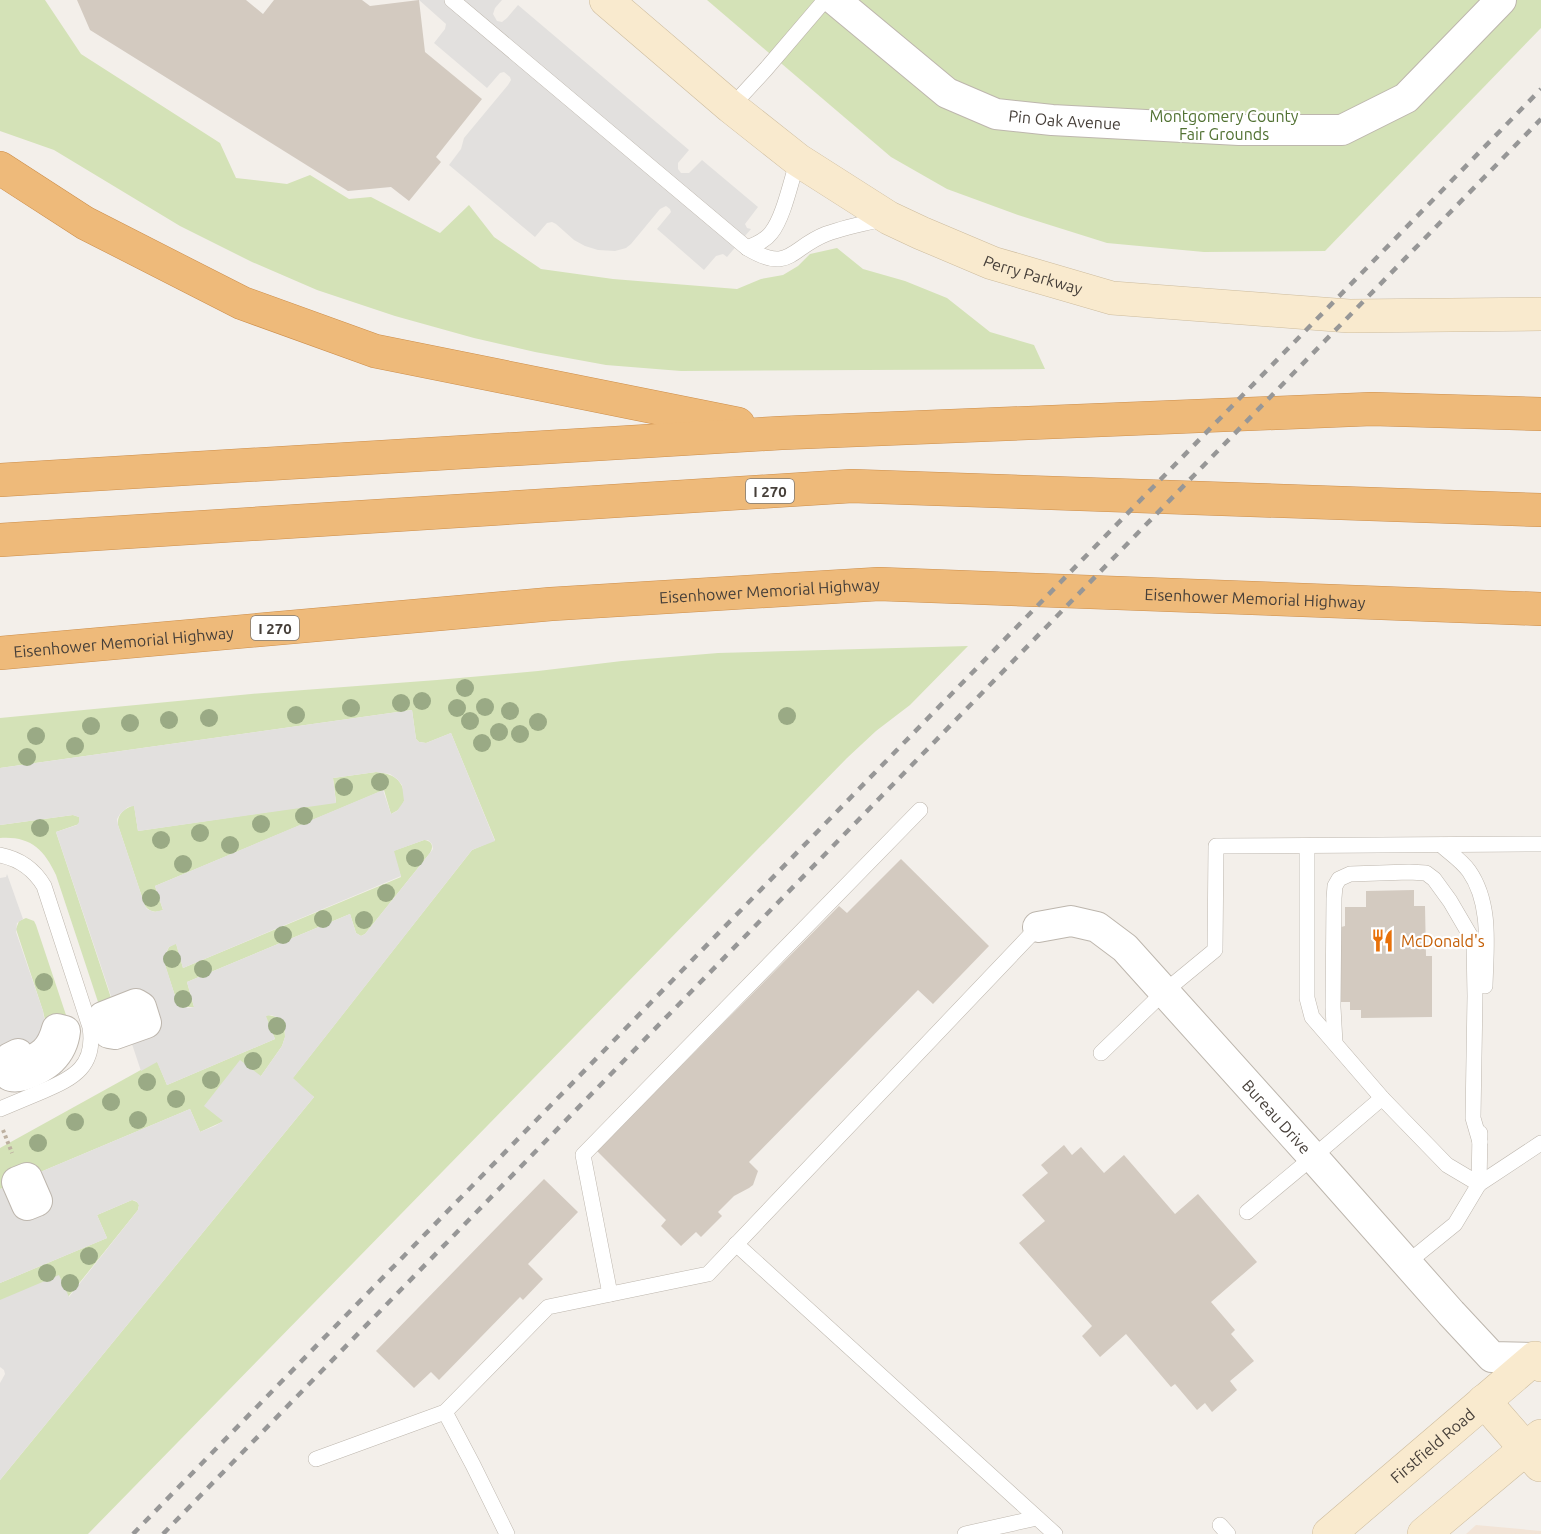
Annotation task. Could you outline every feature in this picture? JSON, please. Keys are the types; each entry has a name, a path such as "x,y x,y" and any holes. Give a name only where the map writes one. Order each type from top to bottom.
{"highway":[{"path":"0,168 85,223 242,303 375,351 781,433"},
{"path":"0,480 781,433 1372,409 1541,414"},
{"name":"I 270","path":"0,540 852,486 1541,510"},
{"name":"Eisenhower Memorial Highway","path":"0,654 551,604 879,584 1541,609"}],"street":[{"name":"Perry Parkway","path":"606,0 731,107 798,160 889,218 992,263 1112,298 1349,316 1541,314"},
{"name":"Pin Oak Avenue","path":"835,0 946,93 996,114 1063,121 1239,130 1342,130 1406,98 1501,0"},
{"name":"Bureau Drive","path":"1038,927 1071,921 1098,927 1125,948 1492,1357"},
{"path":"1424,1534 1536,1451 1484,1401 1492,1357 1539,1360"},
{"name":"Firstfield Road","path":"1329,1534 1484,1401 1539,1360"}],"lane":[{"path":"452,0 747,248 767,258 787,257 826,234 889,218"},
{"path":"731,107 825,0"},
{"path":"747,248 762,242 772,232 798,160"},
{"path":"610,1294 583,1155 920,810"},
{"path":"1101,1053 1164,992 1215,950 1216,846 1541,844"},
{"path":"1441,845 1468,869 1482,894 1486,929 1479,1184"},
{"path":"1307,846 1306,998 1312,1017 1382,1098 1447,1165 1479,1184"},
{"path":"0,855 27,866 40,879 48,894 90,1027 91,1044 86,1059 77,1073 64,1082 0,1109"},
{"path":"1335,1044 1333,1007 1335,886 1340,879 1350,874 1426,873 1434,879 1450,902 1474,942 1473,1118 1480,1142"},
{"path":"316,1460 445,1412 548,1307 708,1274 1038,927"},
{"path":"1247,1212 1382,1098"},
{"path":"1407,1263 1455,1224 1479,1184 1541,1143"},
{"path":"736,1244 1055,1534"},
{"path":"445,1412 507,1534"},
{"path":"965,1534 1037,1518"}],"shaded area":[{"path":"419,0 502,0 493,14 497,21 502,22 518,5 689,150 678,163 681,173 689,173 702,160 758,207 745,224 751,229 727,257 723,254 716,256 704,270 657,229 671,212 666,206 660,209 631,244 615,251 598,250 585,246 552,222 547,223 535,237 449,165 461,149 464,138 508,85 510,77 504,72 500,73 487,88 434,43 445,29 446,24"},
{"path":"412,710 416,739 419,742 426,743 451,733 495,841 472,850 293,1078 314,1097 0,1480 0,1383 5,1374 0,1367 0,1300 59,1275 69,1297 138,1210 139,1205 132,1200 97,1215 107,1238 0,1283 0,1189 190,1109 200,1132 215,1126 223,1121 204,1106 240,1060 261,1076 282,1046 285,1029 280,1018 266,1016 275,1039 167,1085 157,1062 141,1071 127,1029 116,1011 56,832 77,825 79,817 73,815 0,825 0,768","holes":["376,772 390,774 402,785 404,801 397,811 391,814 383,790 155,886 163,910 154,912 145,906 118,825 117,819 128,807 134,806 138,831 336,803 333,778","428,840 433,849 365,934 361,936 356,933 350,914 187,982 194,1007 181,1006 177,1002 163,958 169,947 176,944 183,968 401,876 394,851"]},
{"path":"7,874 23,919 17,923 16,932 43,1011 45,1024 43,1035 0,1075 0,878 6,877"},
{"path":"1476,1525 1541,1531 1541,1534 1466,1534"}],"green space":[{"path":"0,0 45,0 81,54 220,143 236,178 287,184 310,175 349,199 371,197 440,233 469,205 494,237 541,269 613,279 737,289 761,279 783,275 798,266 810,254 837,248 863,269 905,281 947,298 990,332 1034,345 1045,369 681,371 606,365 474,338 395,316 317,290 252,262 180,226 54,150 0,131"},
{"name":"Montgomery County Fair Grounds","path":"707,0 1541,0 1541,28 1325,251 1204,252 1107,243 1018,215 947,189 891,157"},
{"path":"968,646 910,705 876,731 847,758 88,1534 0,1534 0,1480 314,1097 292,1079 472,850 495,840 451,733 426,743 419,742 416,739 412,710 0,768 0,718 718,653"},
{"path":"376,772 388,774 401,784 404,801 400,809 391,814 384,790 155,886 163,910 153,911 145,906 118,825 120,815 127,808 134,805 138,831 336,802 333,778"},
{"path":"73,815 79,817 79,824 56,832 116,1013 103,1017 51,866 41,851 28,842 20,839 0,838 0,825"},
{"path":"424,840 432,844 430,853 365,934 361,936 356,933 350,914 187,982 194,1007 185,1007 177,1002 163,959 169,947 176,943 183,968 401,877 393,851"},
{"path":"26,918 34,921 36,925 66,1015 66,1022 46,1051 43,1011 16,929 19,921"},
{"path":"265,1016 277,1017 284,1024 285,1037 282,1046 261,1076 205,1106 224,1121 200,1132 190,1109 0,1189 0,1148 157,1061 167,1085 275,1039"},
{"path":"132,1200 139,1205 138,1210 68,1297 0,1300 0,1283 107,1238 97,1215"}],"building":[{"path":"77,0 246,0 263,14 274,0 362,0 370,6 419,0 425,52 482,99 436,157 441,162 409,201 391,187 348,191 90,30"},
{"path":"901,859 989,946 933,1004 918,990 749,1162 758,1171 753,1185 734,1196 718,1212 722,1216 701,1237 696,1232 681,1246 661,1226 666,1220 597,1151 839,906 847,913"},
{"name":"McDonald's","path":"1414,890 1414,906 1425,906 1426,956 1432,956 1432,1017 1361,1018 1361,1010 1350,1010 1350,1002 1341,1002 1341,927 1345,926 1345,907 1366,907 1366,891"},
{"path":"1064,1145 1072,1155 1081,1147 1104,1173 1124,1155 1175,1214 1198,1194 1257,1262 1211,1302 1235,1330 1231,1334 1254,1361 1230,1381 1237,1390 1212,1412 1205,1403 1197,1410 1175,1384 1171,1387 1126,1334 1100,1357 1082,1336 1092,1326 1019,1243 1045,1221 1022,1195 1048,1173 1041,1165"},
{"path":"544,1179 578,1212 528,1264 543,1279 523,1300 520,1297 439,1380 431,1372 414,1388 376,1351"}],"railway":[{"path":"133,1534 1541,89"},
{"path":"163,1534 1541,119"}],"place":[{"name":"McDonald's","path":"1383,941"}]}
